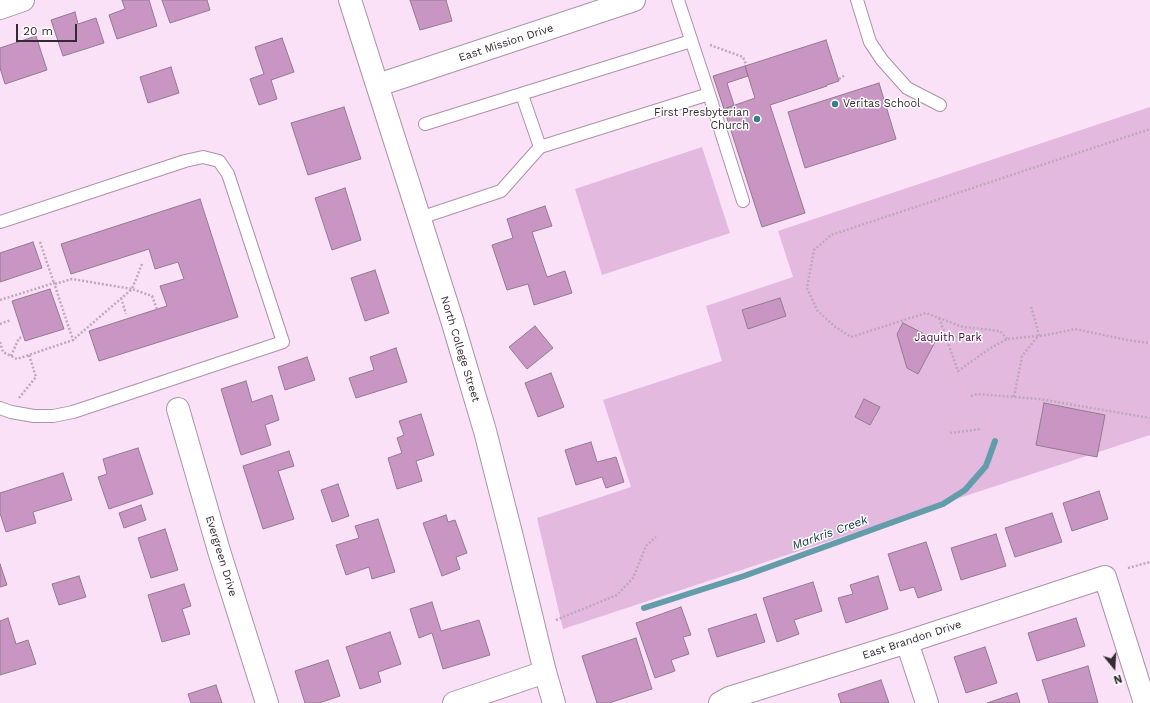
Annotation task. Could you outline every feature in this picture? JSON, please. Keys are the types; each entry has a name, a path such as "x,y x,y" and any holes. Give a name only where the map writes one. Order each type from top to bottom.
{"street":[{"path":"0,8 23,0"},
{"name":"North College Street","path":"350,0 452,320 485,431 554,703"},
{"name":"East Mission Drive","path":"378,85 634,0"},
{"name":"Evergreen Drive","path":"178,409 219,551 267,703"},
{"name":"East Brandon Drive","path":"720,703 729,698 907,642 1105,577 1145,703"},
{"path":"907,642 927,703"},
{"path":"454,703 545,672"}],"lane":[{"path":"678,0 743,201"},
{"path":"857,0 870,42 882,60 907,88 940,105"},
{"path":"425,124 522,95 691,41"},
{"path":"420,218 501,191 540,147 709,94"},
{"path":"522,95 540,147"},
{"path":"0,222 185,161 203,157 219,162 228,174 283,342 72,412 53,416 34,416 11,412 0,408"}],"path":[{"path":"708,44 743,56 746,64"},
{"path":"839,79 845,75"},
{"path":"1008,338 1000,331 963,327 926,313 851,337 834,326 817,310 807,288 814,250 831,235 1150,129"},
{"path":"40,242 73,340"},
{"path":"0,342 4,352 17,358 73,340 132,289 142,264"},
{"path":"0,300 72,279 132,289 152,296 157,309"},
{"path":"121,298 126,314"},
{"path":"1031,306 1039,336"},
{"path":"939,318 958,371 989,349 1008,338 1047,336 1075,329 1150,344"},
{"path":"0,324 11,320"},
{"path":"1014,397 1022,356 1039,336"},
{"path":"12,356 19,338 23,337"},
{"path":"18,399 36,377 29,355"},
{"path":"971,396 977,394 1039,399 1150,418"},
{"path":"950,432 982,428"},
{"path":"556,620 617,595 633,578 646,546 656,538"},
{"path":"1128,568 1150,562"}],"green space":[{"name":"Jaquith Park","path":"1150,107 1150,435 563,629 537,518 631,487 603,400 722,361 706,306 793,277 778,231"},
{"path":"702,147 730,233 602,275 575,189"}],"building":[{"path":"122,0 149,0 157,26 117,39 109,15 125,9"},
{"path":"162,0 207,0 210,10 170,23"},
{"path":"410,0 446,0 452,21 420,30"},
{"path":"75,12 78,24 96,18 104,43 63,56 51,20"},
{"path":"36,36 47,70 5,84 0,68 0,48"},
{"path":"282,38 294,72 271,80 277,99 259,105 250,79 264,74 255,47"},
{"path":"826,40 839,81 770,105 805,213 762,227 724,109 755,98 745,66"},
{"path":"745,66 748,76 727,83 734,105 724,109 713,76"},
{"path":"171,67 179,93 148,103 140,77"},
{"path":"879,83 896,139 805,168 788,112"},
{"path":"344,107 361,159 308,175 291,123"},
{"path":"345,188 361,240 332,250 315,198"},
{"path":"200,199 238,317 99,361 89,331 167,306 160,286 184,279 178,262 155,269 149,249 71,274 61,244"},
{"path":"545,206 552,226 532,232 547,277 565,271 572,293 534,305 528,284 507,290 492,245 513,238 507,219"},
{"path":"33,242 42,268 0,282 0,253"},
{"path":"375,270 389,313 365,321 351,278"},
{"path":"50,289 64,329 25,341 12,301"},
{"path":"780,298 786,316 748,329 742,310"},
{"path":"903,323 936,340 918,374 907,368 897,334"},
{"path":"535,326 553,348 527,369 509,347"},
{"path":"396,348 407,382 356,398 349,378 374,370 370,357"},
{"path":"307,357 315,380 285,390 278,367"},
{"path":"551,373 564,407 538,417 525,383"},
{"path":"246,381 252,402 272,395 279,420 265,425 271,445 241,455 221,389"},
{"path":"864,399 880,407 870,425 855,417"},
{"path":"1044,403 1105,415 1097,457 1036,445"},
{"path":"421,414 434,455 416,461 422,481 397,489 388,458 402,453 397,438 404,435 399,421"},
{"path":"591,442 597,462 616,457 624,482 606,488 602,477 576,485 565,450"},
{"path":"138,448 153,494 109,509 98,477 107,474 103,459"},
{"path":"289,451 294,466 278,471 294,519 263,529 243,466"},
{"path":"63,473 72,500 33,512 36,523 6,532 0,513 0,493"},
{"path":"338,484 349,516 332,522 321,490"},
{"path":"1099,491 1108,519 1072,531 1063,503"},
{"path":"141,505 146,520 124,528 119,513"},
{"path":"1052,513 1062,542 1015,557 1005,528"},
{"path":"446,515 448,522 455,520 467,553 456,557 460,569 442,576 423,523"},
{"path":"378,519 395,572 372,579 369,567 346,575 336,545 359,538 355,526"},
{"path":"165,529 178,570 151,578 138,538"},
{"path":"996,534 1006,566 961,580 951,548"},
{"path":"926,542 942,590 918,598 914,587 900,591 888,554"},
{"path":"0,564 7,585 0,587"},
{"path":"79,576 86,597 59,605 52,584"},
{"path":"878,576 888,609 846,623 838,598 853,594 850,585"},
{"path":"813,582 822,611 794,620 799,634 777,642 763,598"},
{"path":"184,584 191,606 182,609 190,634 162,642 148,595"},
{"path":"432,602 441,631 479,620 490,655 443,669 432,633 419,638 410,609"},
{"path":"681,607 691,635 683,637 689,654 671,660 675,671 655,678 636,623"},
{"path":"756,614 765,642 717,657 708,629"},
{"path":"8,618 16,644 28,640 36,664 0,675 0,621"},
{"path":"1076,618 1085,646 1037,661 1028,633"},
{"path":"390,632 401,664 378,672 381,682 360,689 346,647"},
{"path":"636,638 652,689 609,703 597,703 582,656"},
{"path":"985,647 997,683 966,693 954,657"},
{"path":"328,660 340,696 319,703 305,703 295,671"},
{"path":"1088,666 1098,703 1049,703 1042,680"},
{"path":"881,680 889,703 841,703 838,694"},
{"path":"216,685 222,703 191,703 188,694"},
{"path":"1017,693 1020,703 987,703"}],"waterway":[{"name":"Markris Creek","path":"644,608 744,576 943,504 965,490 986,466 995,441"}],"place":[{"name":"Veritas School","path":"835,104"},
{"name":"First Presbyterian Church","path":"757,119"}]}
